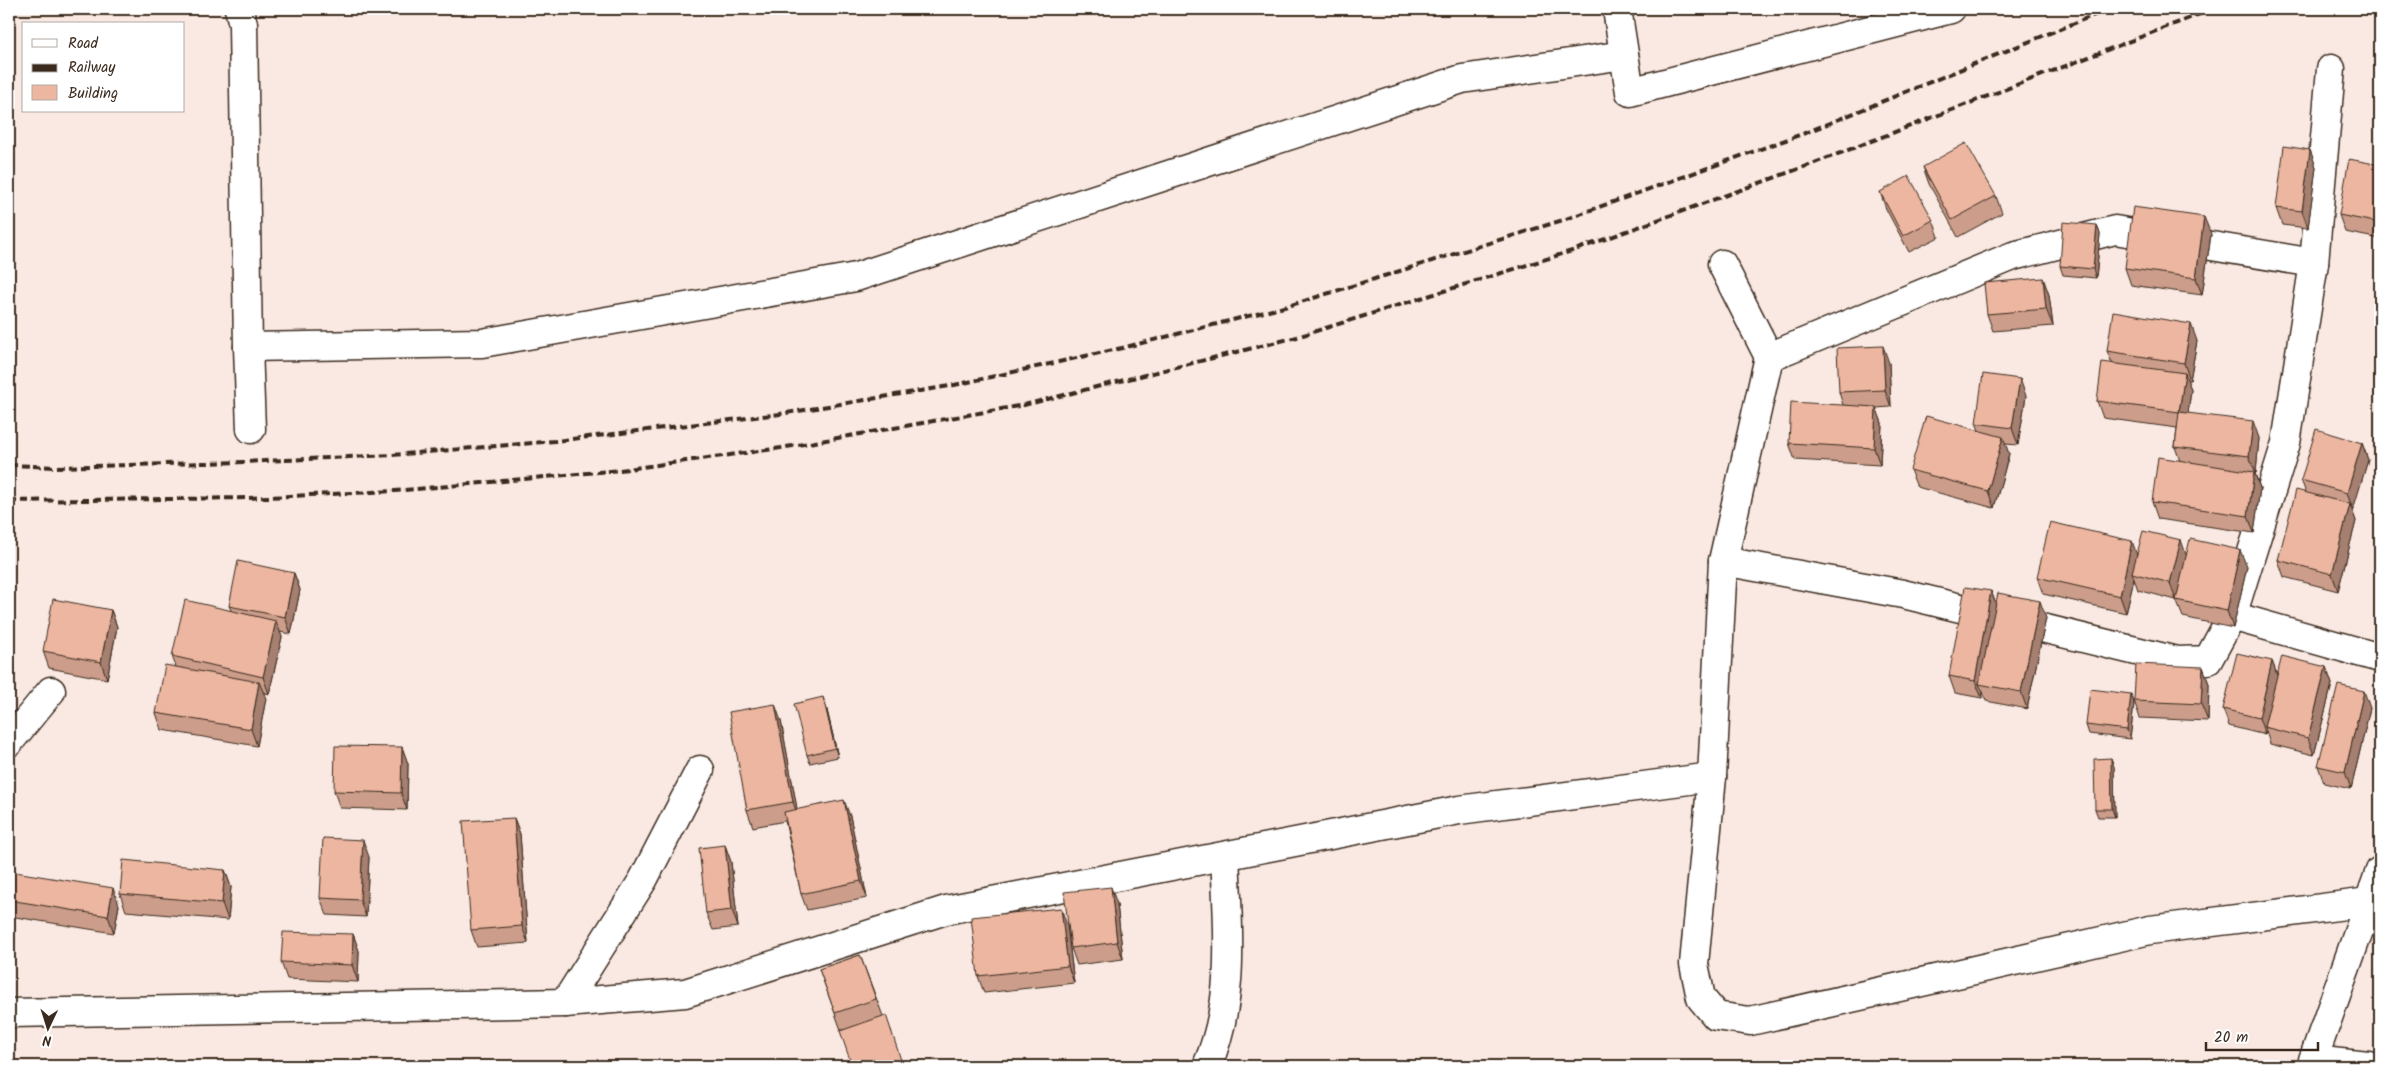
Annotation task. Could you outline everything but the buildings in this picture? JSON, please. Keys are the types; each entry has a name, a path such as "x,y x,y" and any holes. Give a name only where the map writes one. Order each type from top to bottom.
{"street":[{"path":"239,9 243,24 248,347 252,429"},
{"path":"1617,9 1630,92 1951,9"},
{"path":"248,347 482,343 856,276 1462,79 1624,55"},
{"path":"1723,561 1903,594 2177,661 2208,660 2232,616 2286,443 2314,263 2331,69"},
{"path":"1769,356 2013,256 2115,230 2314,263"},
{"path":"1722,264 1769,356 1723,561 1712,777 1694,964 1701,998 1716,1016 1750,1021 2150,930 2374,903"},
{"path":"2232,616 2380,658"},
{"path":"9,742 51,691"},
{"path":"565,1003 644,880 700,770"},
{"path":"9,1013 565,1003 685,993 946,910 1459,810 1712,777"},
{"path":"1207,1066 1213,1053 1224,1009 1228,964 1225,856"},
{"path":"2368,1066 2312,1063 2374,903 2380,871"}],"railway":[{"path":"9,465 55,467 243,462 392,455 555,441 780,414 950,386 1122,348 1288,306 1563,220 1805,133 2109,9"},
{"path":"9,501 247,498 395,491 620,470 781,448 1024,405 1297,337 1575,250 1812,164 2213,9"}]}
